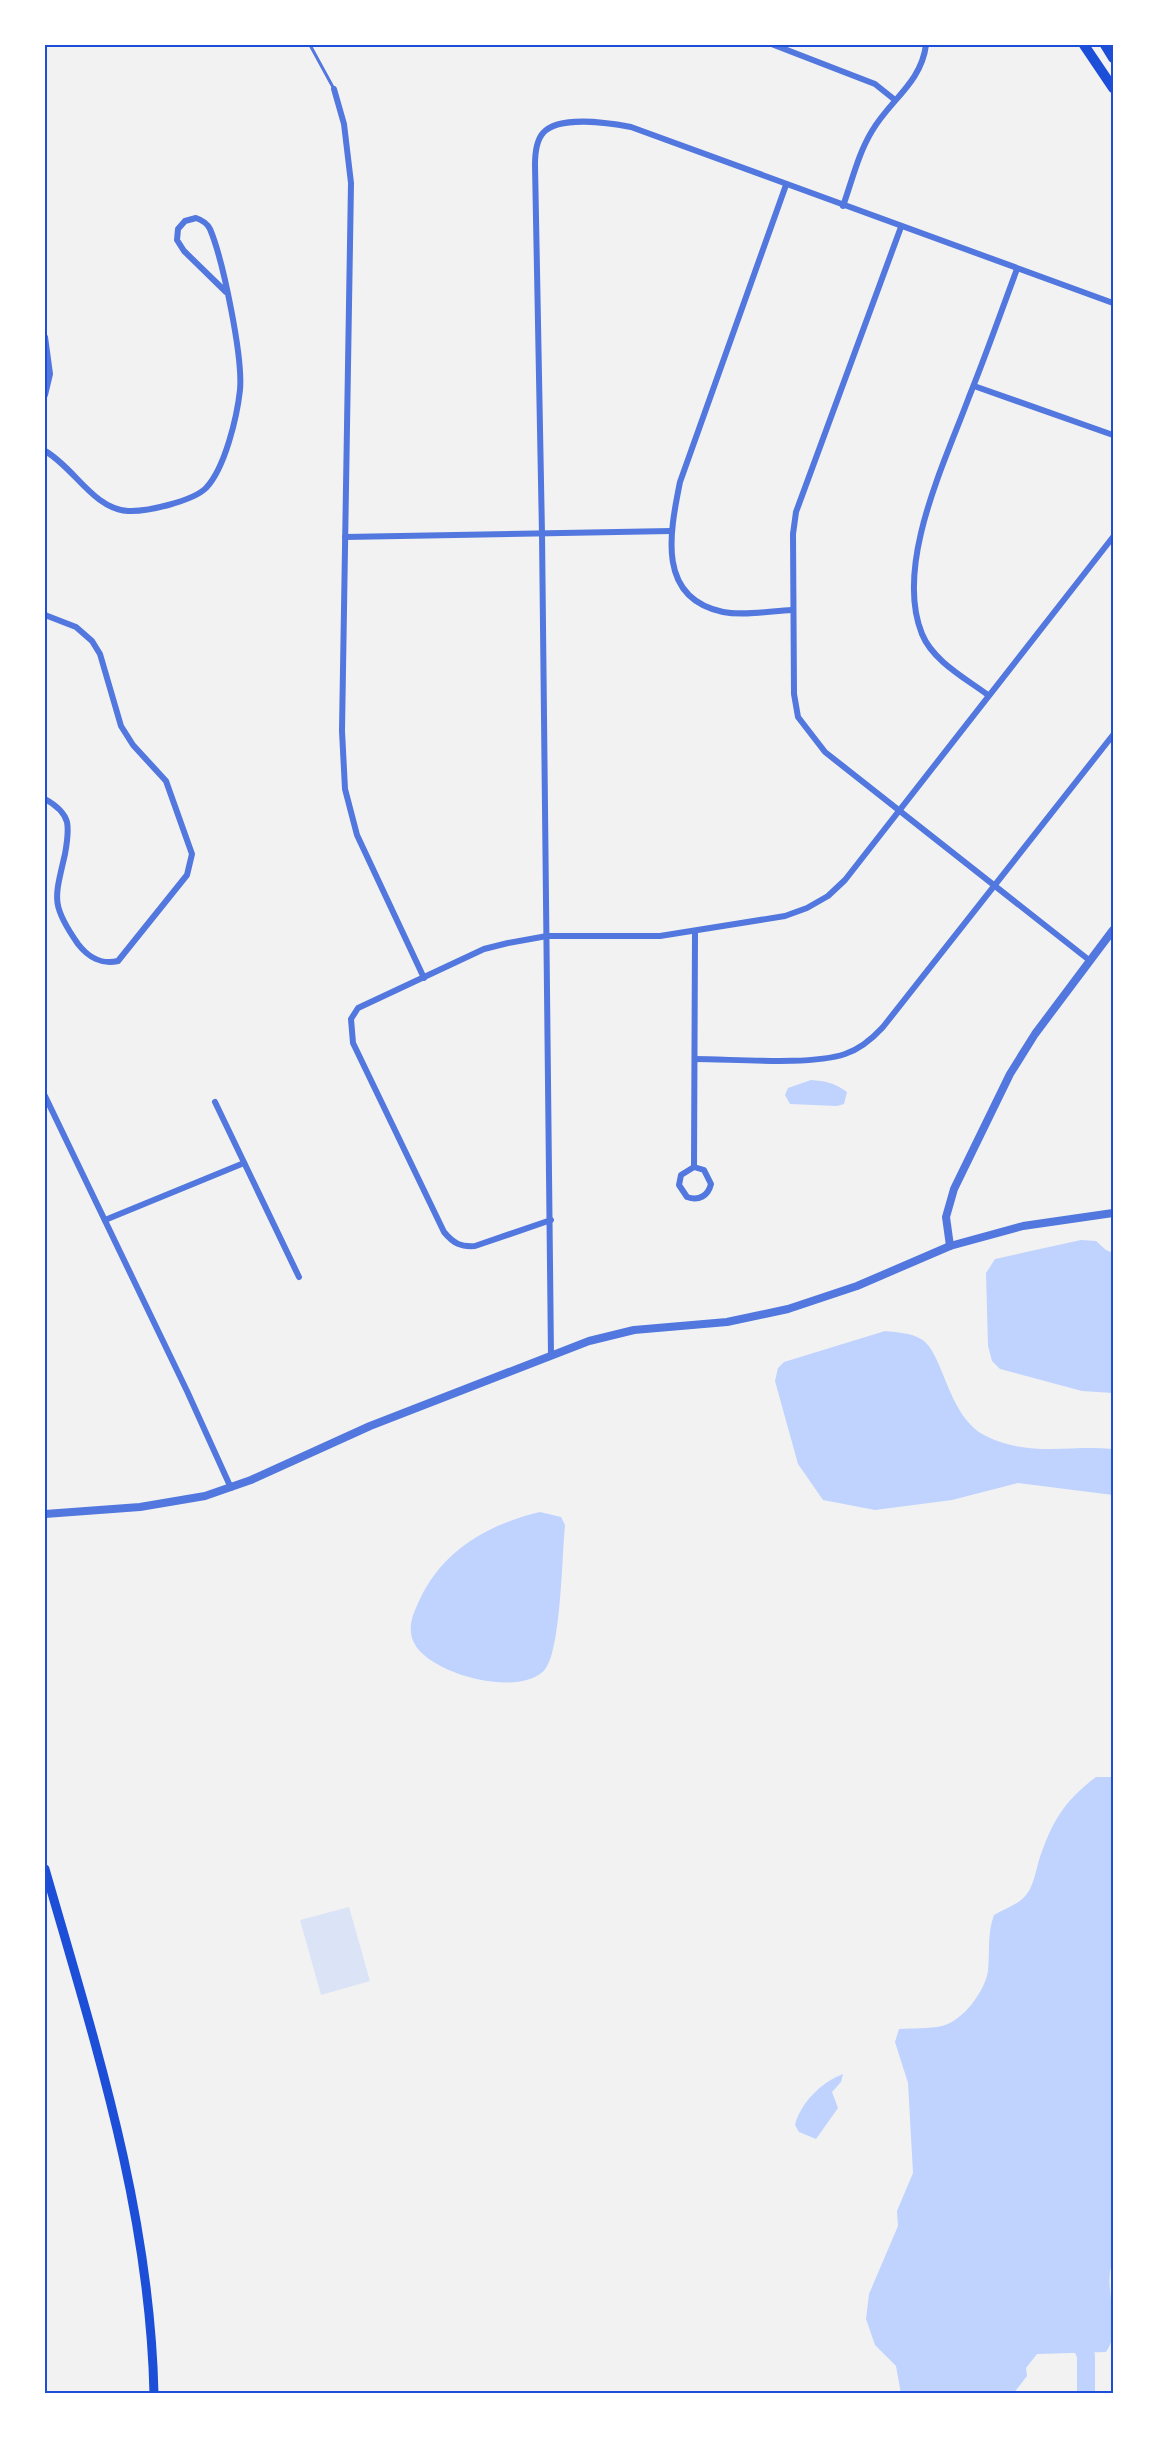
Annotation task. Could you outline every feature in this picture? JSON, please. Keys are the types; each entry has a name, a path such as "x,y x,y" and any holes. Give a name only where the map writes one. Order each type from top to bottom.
{"highway":[{"path":"1084,45 1113,88"},
{"path":"1105,45 1113,58"}],"main road":[{"path":"45,1869 117,2121 132,2190 147,2283 154,2394"}],"street":[{"path":"774,45 868,81 895,100"},
{"path":"843,206 871,133 895,100 913,83 922,63 926,45"},
{"path":"334,89 344,124 351,183 342,730 345,789 357,835 424,978"},
{"path":"550,1356 551,1220 535,165 538,143 544,133 553,127 576,123 611,123 631,127 1113,303"},
{"path":"786,185 681,483 671,531 675,573 686,594 700,604 724,612 792,610"},
{"path":"45,451 106,504 125,511 180,500 204,489 219,467 229,439 240,389 240,374 226,292 210,228 196,218 185,220 178,229 180,245 226,292"},
{"path":"901,227 796,512 793,534 792,610 794,694 798,717 825,752 1089,960"},
{"path":"988,695 935,654 922,635 916,613 915,590 922,532 1017,269"},
{"path":"45,337 50,374 45,395"},
{"path":"974,386 1113,435"},
{"path":"345,537 671,531"},
{"path":"551,1220 475,1246 463,1246 452,1241 444,1232 357,1054 350,1031 351,1019 358,1008 484,949 547,936 660,936 695,932 785,916 828,897 845,880 898,809 1113,537"},
{"path":"45,615 76,627 92,641 100,654 121,726 132,745 165,781 192,854 187,875 118,961 110,963 93,958 82,949 61,916 56,891 66,848 67,819 57,806 45,800"},
{"path":"695,1059 822,1059 856,1049 883,1027 1113,735"},
{"path":"950,1246 946,1217 954,1189 1000,1095 1022,1053 1113,930"},
{"path":"694,1167 695,932"},
{"path":"45,1096 231,1488"},
{"path":"215,1102 299,1277"},
{"path":"105,1220 244,1163"},
{"path":"694,1167 704,1170 711,1184 707,1194 698,1199 687,1197 679,1185 681,1174 694,1167"},
{"path":"45,1514 170,1503 231,1488 370,1426 588,1341 617,1333 734,1321 788,1309 857,1286 950,1246 1023,1226 1113,1213"}],"lane":[{"path":"310,45 334,89"}],"shaded area":[{"path":"349,1907 370,1981 321,1995 300,1920"}],"water":[{"path":"811,1080 830,1083 847,1092 844,1104 837,1106 790,1104 785,1095 788,1088"},
{"path":"1081,1240 1096,1241 1113,1253 1113,1393 1082,1391 1000,1369 992,1361 988,1346 986,1273 995,1259"},
{"path":"885,1331 913,1335 929,1346 963,1415 973,1427 986,1436 1001,1442 1033,1448 1113,1449 1113,1495 1018,1483 952,1500 875,1510 823,1500 798,1464 775,1381 778,1368 784,1362"},
{"path":"540,1512 561,1517 565,1525 558,1621 551,1657 546,1668 534,1677 517,1682 497,1682 453,1672 434,1662 420,1651 412,1638 411,1623 420,1599 441,1566 455,1553 486,1532 521,1517"},
{"path":"1096,1777 1113,1777 1113,2261 1110,2283 1113,2330 1111,2341 1106,2352 1037,2354 1026,2368 1027,2376 1013,2394 901,2394 896,2366 875,2345 866,2319 869,2294 898,2226 897,2211 913,2173 908,2083 895,2042 899,2029 942,2026 958,2018 972,2004 978,1996 988,1971 994,1915 1015,1904 1026,1895 1054,1824 1075,1795"},
{"path":"843,2074 841,2082 832,2092 838,2108 816,2139 799,2132 795,2125 807,2101 827,2082"}],"waterway":[{"path":"1077,2332 1086,2356 1086,2394"}]}
